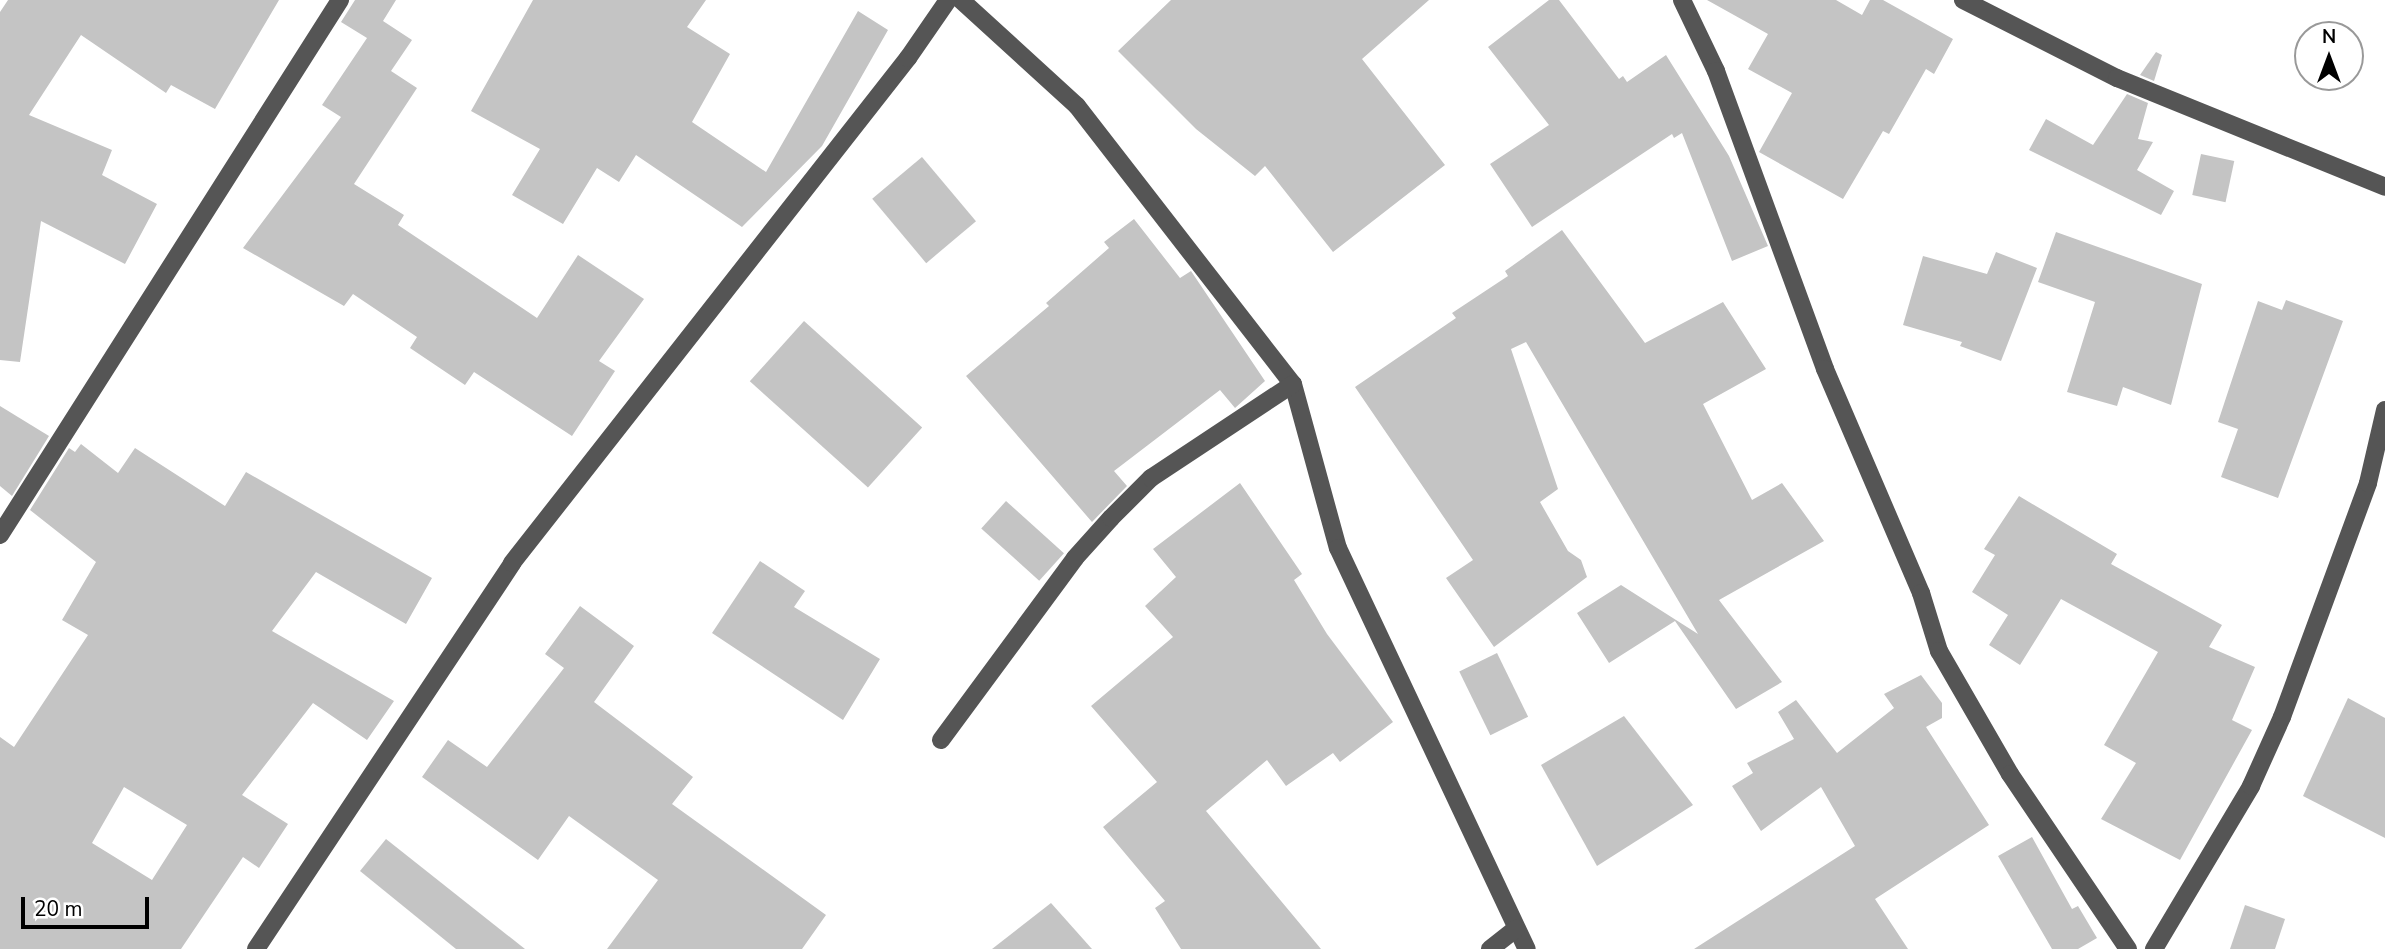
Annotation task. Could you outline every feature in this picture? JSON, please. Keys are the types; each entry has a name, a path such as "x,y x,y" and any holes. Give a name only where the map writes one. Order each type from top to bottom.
{"street":[{"path":"0,535 340,0"},
{"path":"256,949 512,563 908,58 948,0"},
{"path":"961,0 1077,106 1293,384 1338,548 1527,949"},
{"path":"1682,0 1716,71 1825,369 1921,593 1939,651 2010,774 2128,949"},
{"path":"1962,0 2117,78 2385,187"},
{"path":"941,740 1075,558 1111,518 1151,478 1293,384"},
{"path":"2154,949 2251,786 2282,717 2368,483 2385,410"},
{"path":"1490,949 1517,929"}],"building":[{"path":"8,0 279,0 215,109 171,85 166,93 81,35 29,115 112,150 102,175 157,204 125,264 41,221 20,362 0,360 0,12"},
{"path":"355,0 396,0 383,21 412,40 391,71 417,88 354,184 404,215 398,225 537,318 578,255 644,299 599,361 615,371 572,436 474,372 465,385 410,348 417,337 353,294 344,306 243,248 341,117 322,105 367,38 341,22"},
{"path":"533,0 706,0 687,27 730,54 692,122 766,172 858,11 888,30 822,146 742,227 636,155 619,182 597,168 563,224 512,195 540,149 471,111"},
{"path":"1171,0 1429,0 1362,59 1445,165 1333,252 1265,166 1255,176 1196,129 1118,51"},
{"path":"1549,0 1559,0 1619,79 1623,76 1627,82 1666,55 1729,156 1768,246 1732,261 1682,133 1674,138 1672,134 1532,227 1490,164 1549,125 1488,47"},
{"path":"1707,0 1836,0 1862,15 1870,0 1883,0 1953,39 1934,74 1926,69 1889,134 1883,131 1843,199 1759,152 1792,93 1748,69 1768,34"},
{"path":"2156,52 2162,55 2154,81 2140,75"},
{"path":"2127,94 2148,103 2138,139 2153,142 2137,170 2174,191 2161,215 2029,150 2046,119 2093,145"},
{"path":"2201,154 2234,161 2226,202 2192,195"},
{"path":"922,157 976,221 926,263 872,199"},
{"path":"1134,219 1180,278 1191,271 1265,381 1235,408 1220,390 1114,471 1127,486 1092,522 966,376 1049,306 1046,303 1109,248 1104,242"},
{"path":"1562,230 1645,343 1723,302 1766,369 1703,404 1752,500 1782,483 1824,541 1719,600 1782,682 1736,709 1675,621 1609,663 1577,613 1621,585 1698,634 1526,342 1511,349 1558,489 1540,502 1568,551 1581,560 1587,577 1494,647 1446,578 1473,560 1355,387 1456,318 1452,313 1508,276 1505,271"},
{"path":"2056,232 2202,284 2171,405 2123,387 2117,406 2067,392 2095,302 2038,282"},
{"path":"1996,252 2037,268 2001,361 1960,346 1962,342 1903,325 1923,256 1987,274"},
{"path":"2286,300 2343,321 2278,498 2221,477 2238,429 2218,422 2258,301 2282,310"},
{"path":"804,321 922,427 868,488 750,381"},
{"path":"0,406 49,436 12,496 0,486"},
{"path":"81,444 118,473 135,448 225,506 246,472 432,578 406,624 316,572 272,631 394,701 367,740 313,703 242,795 288,824 259,868 243,857 181,949 0,949 0,737 14,747 88,635 62,620 96,562 30,510 69,448 75,452","holes":["124,787 187,825 152,880 92,843"]},
{"path":"1240,483 1302,574 1294,580 1327,634 1393,722 1340,762 1333,753 1286,786 1267,760 1206,811 1321,949 1181,949 1155,908 1165,901 1103,827 1157,782 1091,706 1173,637 1145,606 1176,577 1153,549"},
{"path":"2019,496 2117,554 2111,564 2222,625 2209,647 2255,667 2232,720 2252,730 2180,860 2101,819 2136,763 2104,745 2158,652 2061,599 2020,665 1989,645 2008,615 1972,592 1995,555 1984,549"},
{"path":"1006,501 1064,553 1039,581 981,528"},
{"path":"760,561 805,591 794,607 880,659 843,720 712,633"},
{"path":"580,606 634,646 594,702 693,777 672,804 826,915 802,949 607,949 658,880 569,816 538,860 422,777 448,740 487,767 564,668 545,654"},
{"path":"1497,653 1528,717 1490,735 1459,671"},
{"path":"1921,675 1942,703 1942,718 1926,727 1989,825 1875,899 1908,949 1694,949 1855,846 1821,787 1761,831 1732,786 1753,773 1747,763 1794,739 1778,712 1796,700 1837,753 1894,708 1884,694"},
{"path":"2348,698 2385,718 2385,838 2303,796"},
{"path":"1624,716 1693,805 1597,866 1541,765"},
{"path":"2032,837 2072,909 2078,906 2097,938 2078,949 2052,949 1998,856"},
{"path":"386,839 525,949 456,949 360,871"},
{"path":"1051,903 1092,949 992,949"},
{"path":"2245,905 2285,919 2275,949 2230,949"}]}
